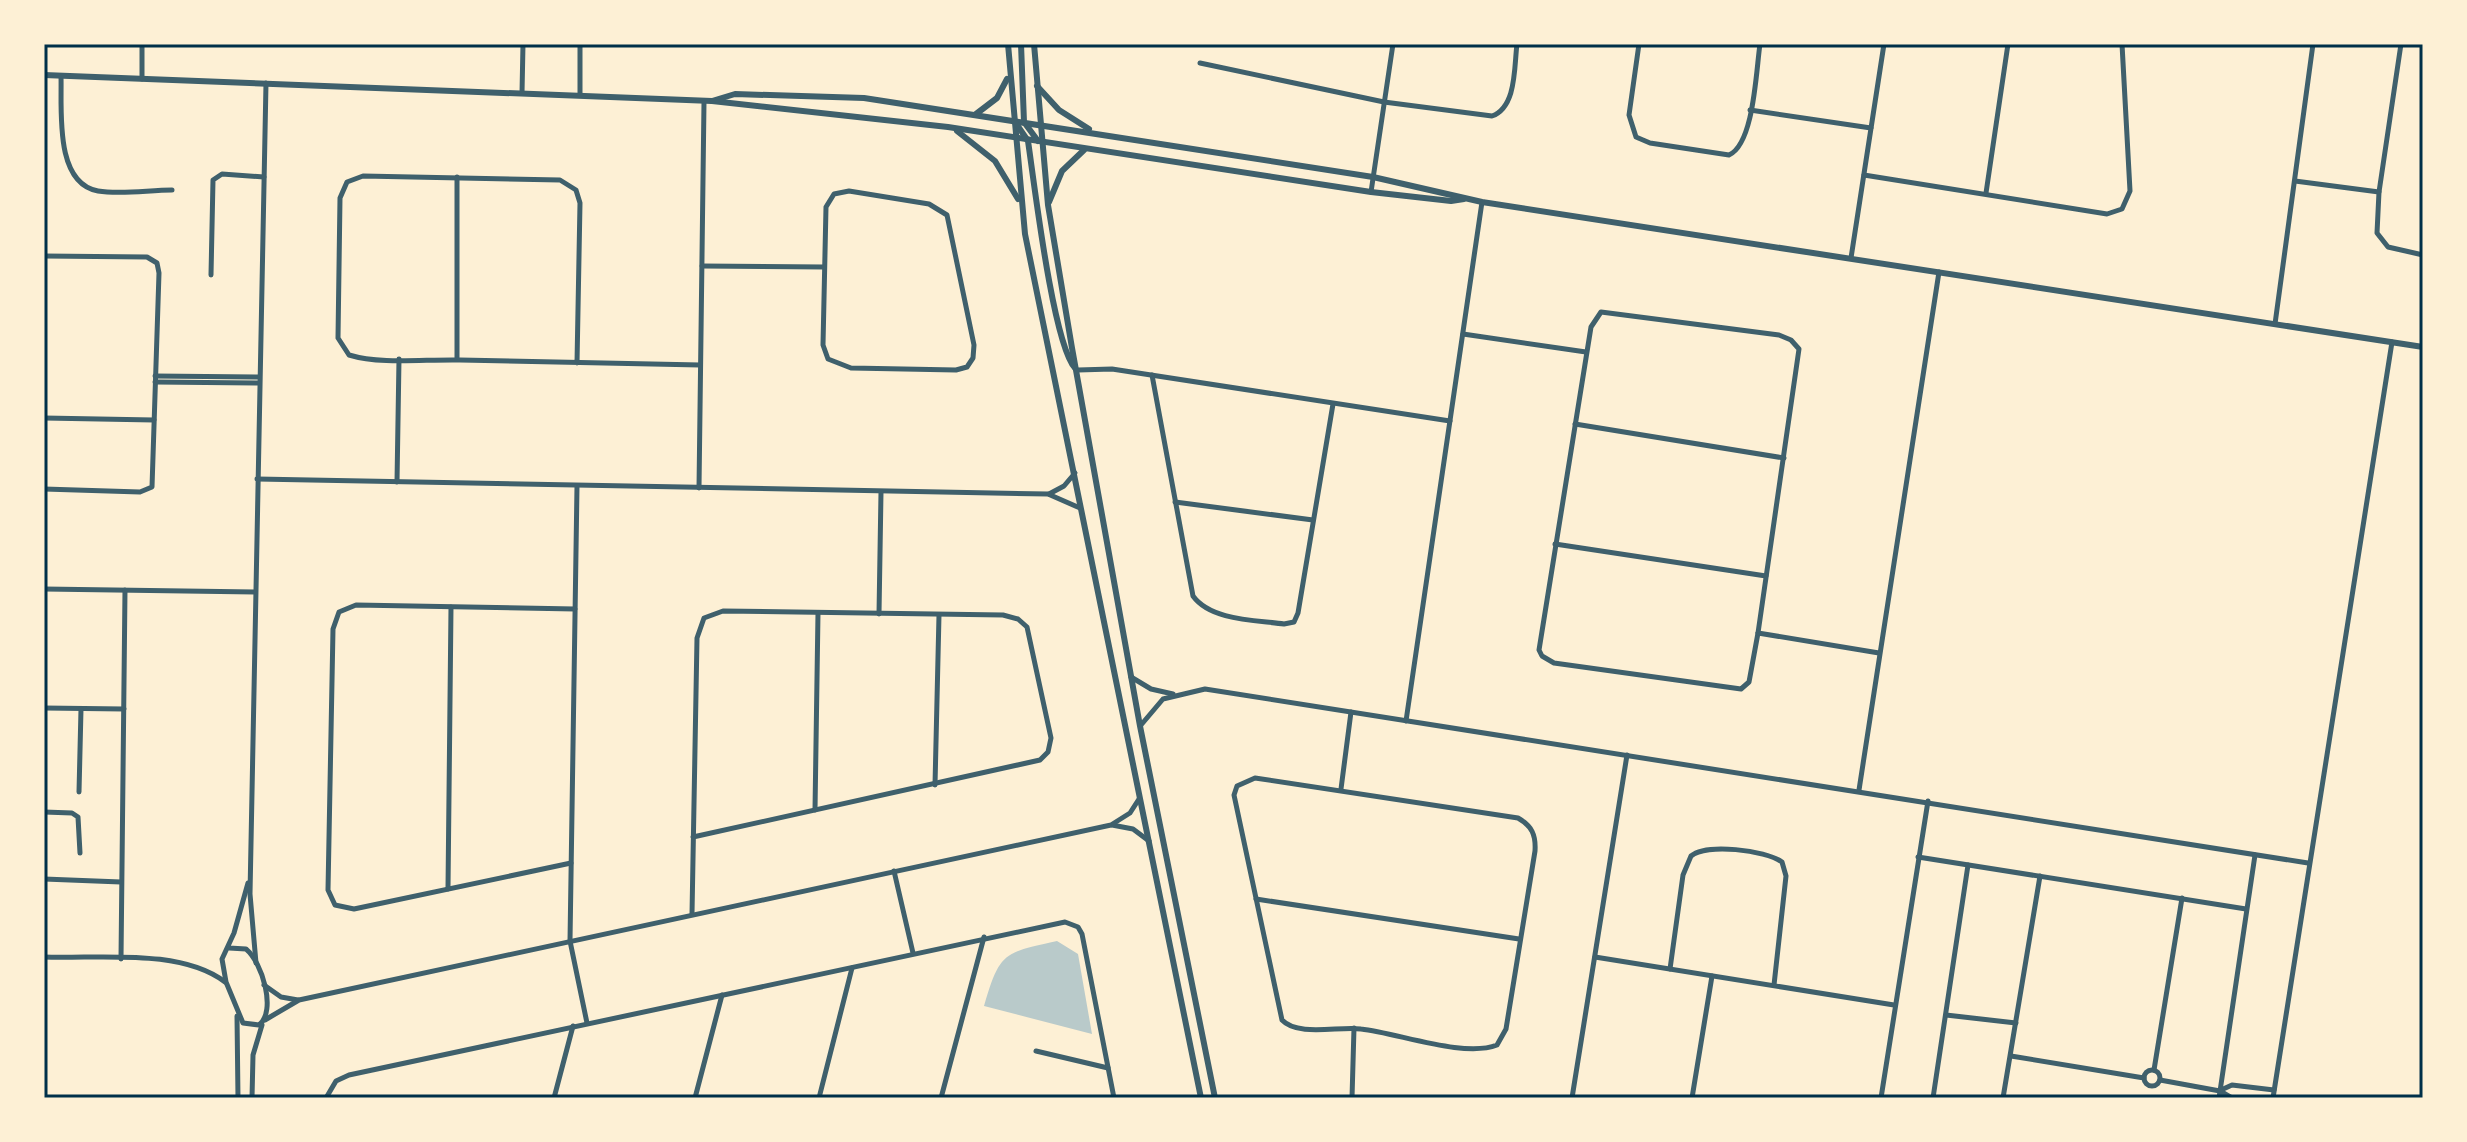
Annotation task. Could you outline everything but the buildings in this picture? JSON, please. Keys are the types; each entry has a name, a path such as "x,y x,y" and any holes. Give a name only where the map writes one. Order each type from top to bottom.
{"street":[{"path":"142,44 142,79"},
{"path":"522,93 523,44"},
{"path":"580,44 580,95"},
{"path":"1008,44 1008,76 1021,210 1201,1098"},
{"path":"1021,44 1024,122 1041,143"},
{"path":"1034,44 1048,205 1140,726 1215,1098"},
{"path":"1371,192 1393,44"},
{"path":"1200,63 1384,102 1483,116 1498,114 1509,99 1517,44"},
{"path":"1639,44 1629,115 1629,124 1636,137 1659,145 1729,155 1743,143 1760,44"},
{"path":"1851,258 1884,44"},
{"path":"1986,193 2008,44"},
{"path":"1864,175 2107,214 2127,204 2130,179 2122,44"},
{"path":"2275,325 2313,44"},
{"path":"2401,44 2379,192 2379,238 2392,249 2423,255"},
{"path":"44,75 704,102 735,94 832,95 976,114 1373,177 1482,202 2423,347"},
{"path":"61,76 68,162 80,182 101,191 172,190"},
{"path":"976,114 997,98 1008,76"},
{"path":"252,1098 253,1055 268,1004 256,963 251,917 258,380 266,83"},
{"path":"1036,85 1059,110 1096,133"},
{"path":"712,101 948,127 1371,192 1451,201 1465,199"},
{"path":"699,488 704,102"},
{"path":"1750,110 1871,128"},
{"path":"1013,120 1028,141 1065,352 1078,370"},
{"path":"948,127 974,141 995,161 1011,184 1021,210"},
{"path":"1048,205 1062,171 1084,150"},
{"path":"211,275 213,180 222,174 264,177"},
{"path":"577,363 580,203 576,190 560,180 363,176 354,177 342,189 340,344 355,357 399,359 457,359 577,363 700,365"},
{"path":"457,177 457,359"},
{"path":"2295,181 2379,192"},
{"path":"849,191 929,204 943,210 950,223 974,345 971,362 956,370 834,365 823,345 824,267 826,207 834,194 849,191"},
{"path":"1406,721 1482,202"},
{"path":"44,256 147,257 157,263 153,483 149,490 44,489"},
{"path":"702,266 824,267"},
{"path":"1859,790 1939,272"},
{"path":"1601,312 1787,337 1796,344 1799,355 1758,633 1749,682 1741,689 1547,660 1542,656 1539,645 1575,424 1592,320 1601,312"},
{"path":"1463,334 1586,352"},
{"path":"2273,1098 2392,342"},
{"path":"397,482 399,359"},
{"path":"1078,370 1112,369 1450,421"},
{"path":"1152,375 1190,586 1199,603 1220,613 1284,624 1294,622 1298,613 1333,404"},
{"path":"155,379 258,380"},
{"path":"44,418 154,420"},
{"path":"1575,424 1784,458"},
{"path":"1048,494 1064,486 1076,472"},
{"path":"257,479 1048,494 1082,509"},
{"path":"577,486 570,941 587,1023"},
{"path":"879,614 881,492"},
{"path":"1175,502 1313,520"},
{"path":"1555,544 1766,576"},
{"path":"44,589 255,592"},
{"path":"121,959 125,590"},
{"path":"571,863 342,909 329,898 334,621 346,607 356,605 575,609"},
{"path":"448,889 451,607"},
{"path":"692,914 693,837 699,627 704,618 723,611 1003,615 1023,622 1030,634 1051,738 1048,752 1040,760 693,837"},
{"path":"815,810 818,613"},
{"path":"935,785 939,615"},
{"path":"1758,633 1879,653"},
{"path":"1131,677 1151,689 1174,694 1205,689 2308,863"},
{"path":"1140,726 1154,707 1174,694"},
{"path":"44,708 124,709"},
{"path":"79,792 81,709"},
{"path":"1341,789 1351,712"},
{"path":"1572,1098 1627,755"},
{"path":"1255,778 1518,818 1527,824 1536,841 1506,1029 1497,1045 1473,1049 1354,1028 1292,1027 1282,1020 1256,899 1235,805 1237,786 1255,778"},
{"path":"251,871 229,948 222,959 226,982 237,1011 247,1026 264,1022 299,1000 1111,825 1130,813 1141,794"},
{"path":"1881,1098 1928,801"},
{"path":"44,812 72,813 78,817 80,853"},
{"path":"1111,825 1133,829 1151,842"},
{"path":"1670,969 1683,875 1691,856 1708,847 1770,856 1782,862 1786,876 1774,985"},
{"path":"2220,1094 2255,855"},
{"path":"1918,857 2246,909"},
{"path":"1933,1098 1968,865"},
{"path":"894,871 913,953"},
{"path":"2003,1098 2040,876"},
{"path":"44,879 121,882"},
{"path":"2182,898 2154,1070 2160,1080 2232,1098"},
{"path":"1256,899 1520,939"},
{"path":"326,1098 336,1081 349,1075 1058,922 1078,927 1114,1098"},
{"path":"941,1098 984,937"},
{"path":"229,948 246,949 256,963"},
{"path":"44,957 186,962 209,970 226,982"},
{"path":"1595,957 1894,1005"},
{"path":"819,1098 852,968"},
{"path":"1692,1098 1712,976"},
{"path":"262,983 281,997 299,1000"},
{"path":"695,1098 722,995"},
{"path":"237,1011 238,1098"},
{"path":"1946,1015 2016,1023"},
{"path":"554,1098 573,1026"},
{"path":"1352,1098 1354,1028"},
{"path":"1036,1051 1108,1068"},
{"path":"2010,1056 2144,1078 2152,1087"},
{"path":"2144,1078 2146,1073 2154,1070"},
{"path":"2150,1098 2152,1087 2160,1080"},
{"path":"2220,1094 2232,1085 2274,1090"}],"shaded area":[{"path":"1057,941 1078,954 1092,1034 984,1006 995,975 1006,958 1025,949"}]}
